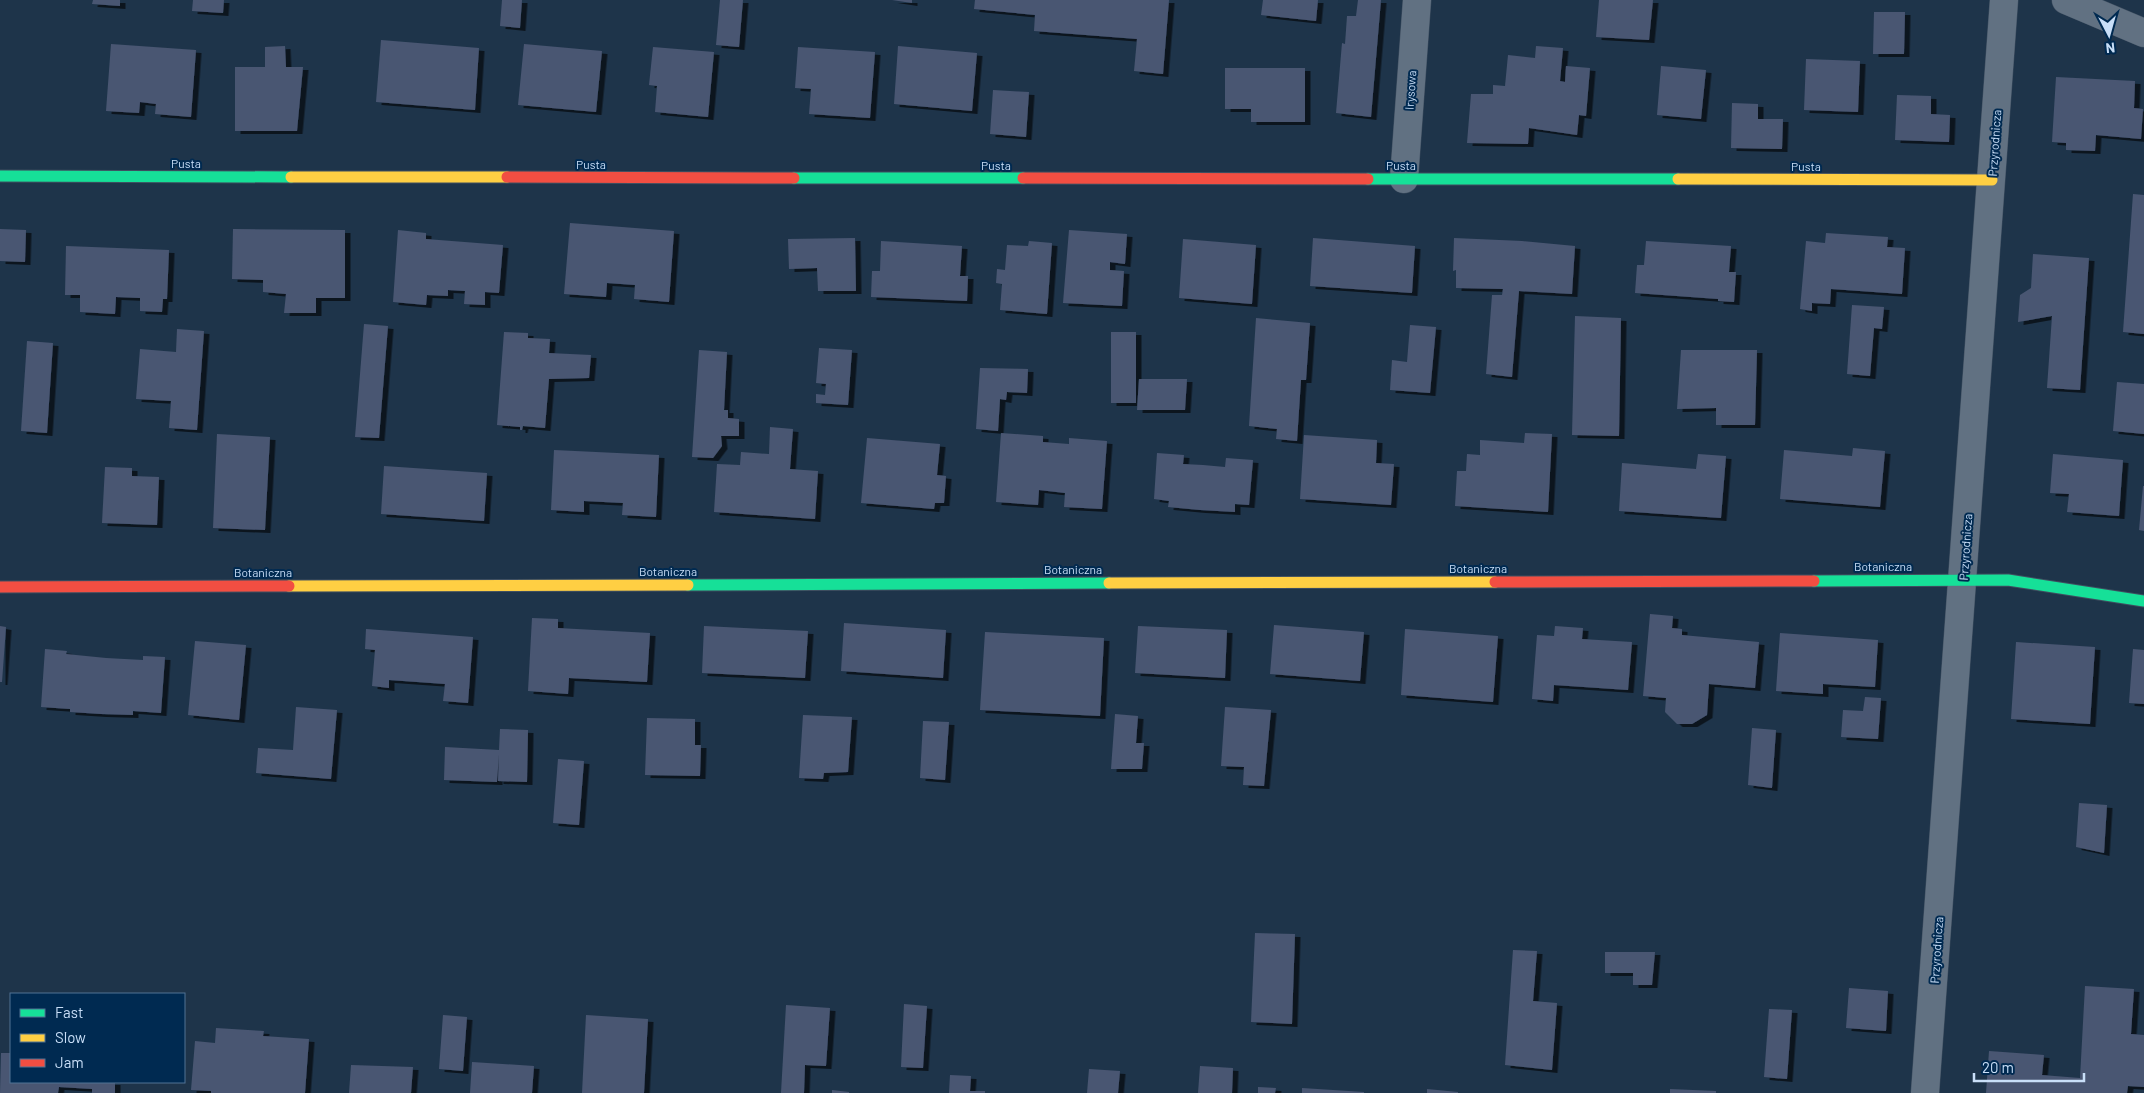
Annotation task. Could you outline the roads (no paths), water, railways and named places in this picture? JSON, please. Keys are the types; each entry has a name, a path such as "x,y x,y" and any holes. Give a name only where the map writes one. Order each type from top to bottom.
{"street":[{"name":"Irysowa","path":"1404,179 1417,0"},
{"name":"Przyrodnicza","path":"1925,1093 2004,0"},
{"path":"2066,0 2144,33"},
{"name":"Pusta","path":"0,176 1992,180"},
{"name":"Botaniczna","path":"0,587 2008,580 2144,601"}]}
